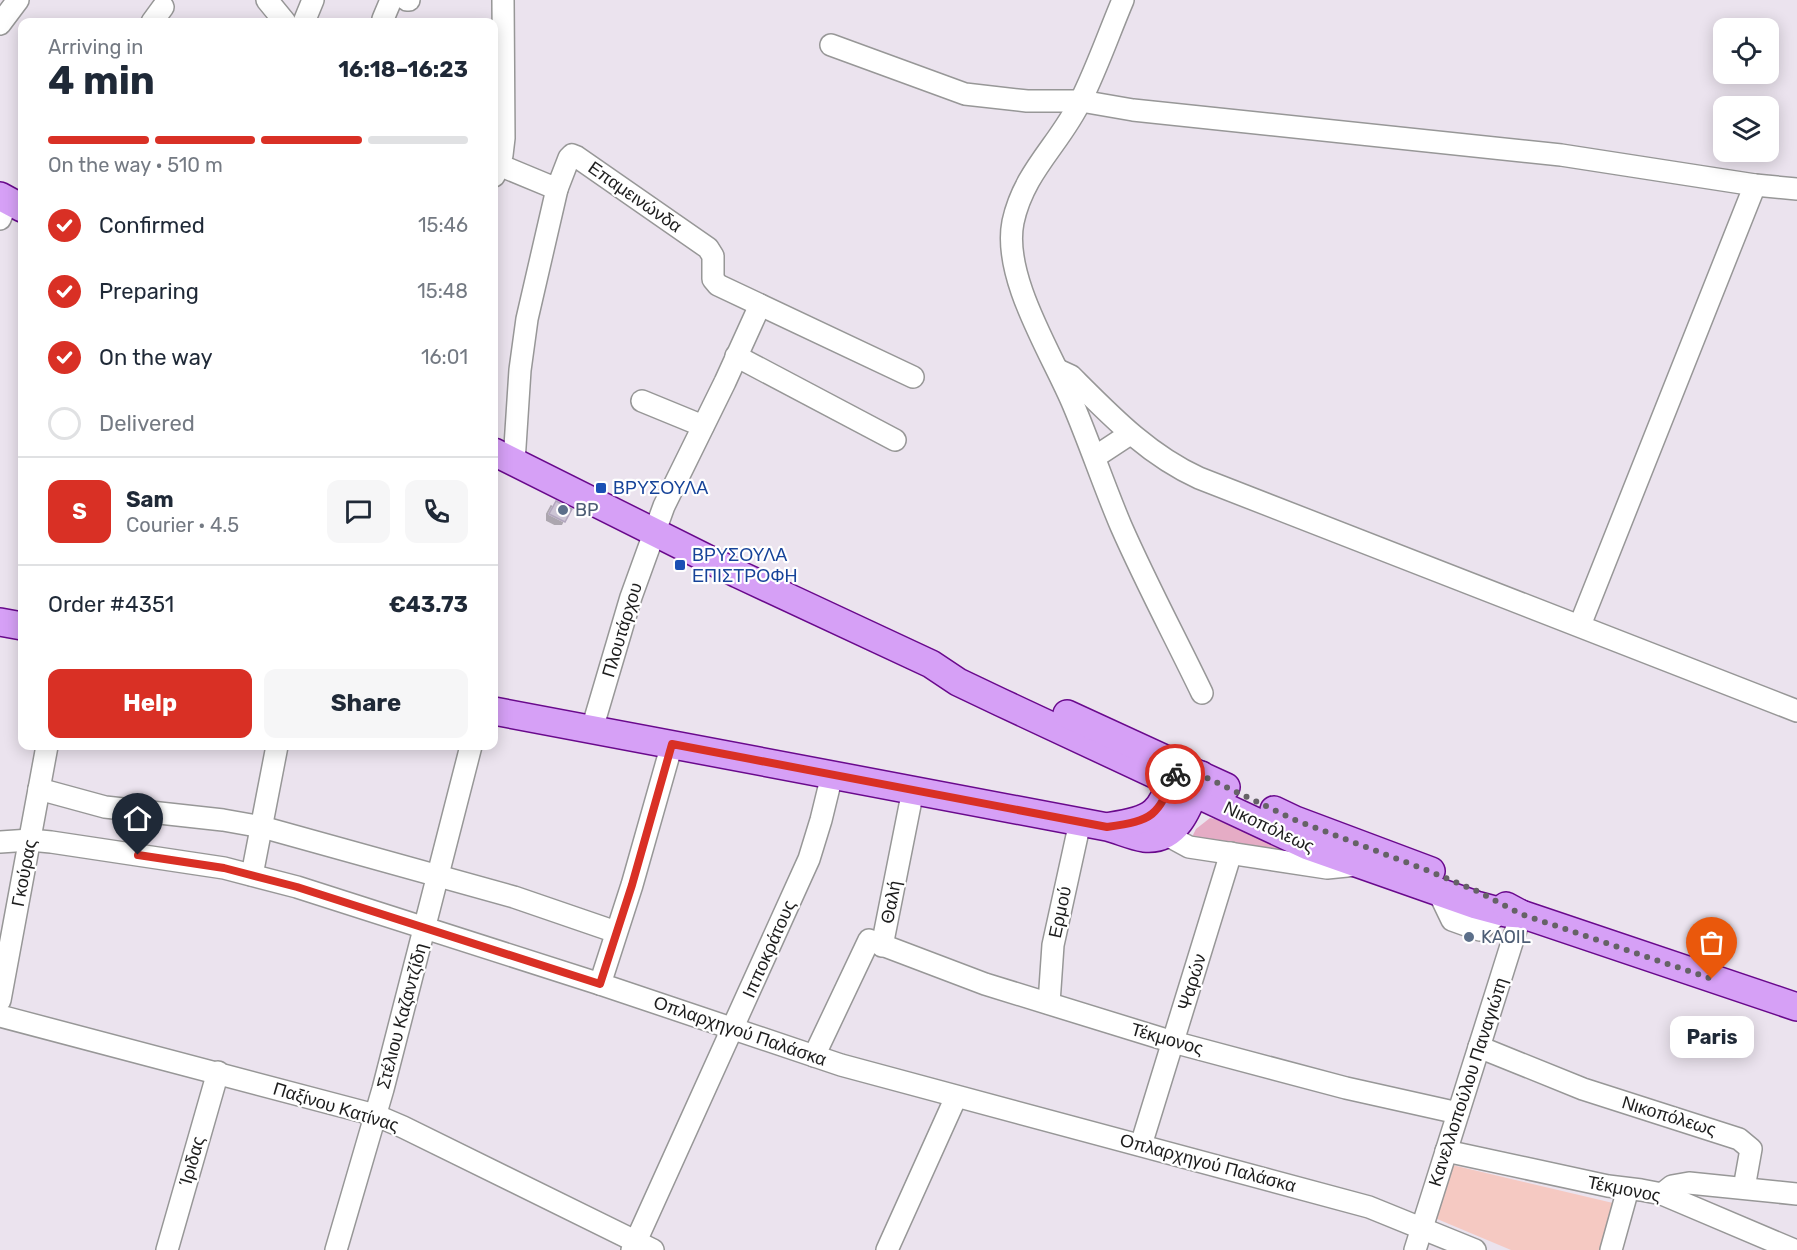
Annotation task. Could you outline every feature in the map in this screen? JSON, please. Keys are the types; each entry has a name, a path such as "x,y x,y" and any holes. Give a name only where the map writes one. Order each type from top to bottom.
{"main road":[{"name":"Νικοπόλεως","path":"504,457 654,532 931,664 958,682 1143,770 1186,779 1429,871 1479,892 1511,913"},
{"path":"0,622 18,625"},
{"name":"Νικοπόλεως","path":"931,664 986,680 1186,779 1308,846 1438,893 1511,913 1797,1008"},
{"path":"498,712 1080,822 1115,826 1145,838 1172,830 1186,814 1186,779"},
{"path":"1115,826 1138,815 1147,803 1149,787 1143,770"},
{"path":"1115,826 1150,817 1186,779"}],"street":[{"path":"0,24 18,0"},
{"path":"267,0 282,18"},
{"path":"306,18 314,0"},
{"path":"498,165 502,156 504,138 502,0"},
{"path":"1123,0 1081,101 1027,182 1012,225 1013,254 1020,285 1037,328 1058,370 1095,457 1121,526 1202,693"},
{"path":"831,45 965,94 1027,101 1081,101 1133,111 1561,155 1755,185 1797,189"},
{"name":"Επαμεινώνδα","path":"557,189 569,158 572,155 577,157 708,249 713,256 713,279 718,285 760,305"},
{"path":"498,172 557,189 526,319 520,370 504,457"},
{"path":"1580,625 1755,185"},
{"path":"760,305 913,377"},
{"name":"Πλουτάρχου","path":"592,729 654,532 669,495 760,305"},
{"path":"736,356 895,440"},
{"path":"1058,370 1071,376 1130,434 1168,462 1199,478 1797,711"},
{"path":"642,401 704,426"},
{"path":"1095,457 1130,434"},
{"path":"600,984 672,744"},
{"name":"Γκούρας","path":"0,1000 46,750"},
{"path":"252,875 276,750"},
{"name":"Στέλιου Καζαντζίδη","path":"336,1250 375,1115 470,750"},
{"name":"Ιπποκράτους","path":"640,1247 809,859 832,775"},
{"path":"39,789 105,807 223,819 262,827 525,900 616,933"},
{"name":"Θαλή","path":"814,1056 869,940 882,946 913,790"},
{"name":"Ερμού","path":"1048,1003 1053,945 1080,822"},
{"path":"1164,834 1189,847 1327,868 1358,865"},
{"name":"Οπλαρχηγού Παλάσκα","path":"0,842 30,840 224,868 252,875 425,927 814,1056 956,1097 1369,1207 1475,1250"},
{"name":"Ψαρών","path":"1141,1145 1231,853"},
{"name":"Κανελλοπούλου Παναγιώτη","path":"1415,1250 1479,1047 1511,913"},
{"name":"Τέκμονος","path":"882,946 976,980 1173,1042 1346,1088 1458,1113"},
{"name":"Παξίνου Κατίνας","path":"0,1016 375,1115 640,1247"},
{"name":"Νικοπόλεως","path":"1479,1047 1583,1089 1740,1139 1751,1149 1744,1188"},
{"name":"Ίριδας","path":"167,1250 218,1072"},
{"path":"887,1250 956,1097"},
{"name":"Τέκμονος","path":"1446,1151 1662,1194 1794,1250"},
{"path":"1662,1194 1672,1186 1689,1183 1797,1194"},
{"path":"1611,1250 1628,1189"}],"shaded area":[{"path":"1210,818 1309,860 1191,839 1196,829"},
{"path":"1448,1164 1613,1203 1600,1250 1511,1250 1430,1216"}],"building":[{"path":"556,501 572,509 565,522 549,514"}],"way so far":[{"path":"1175,774 1178,764 1295,820 1429,871 1479,892 1521,914 1712,979"}],"place":[{"name":"ΒΡΥΣΟΥΛΑ","path":"601,488"},
{"name":"BP","path":"563,510"},
{"name":"ΒΡΥΣΟΥΛΑ ΕΠΙΣΤΡΟΦΗ","path":"680,565"},
{"name":"KAOIL","path":"1469,937"},
{"name":"Paris","path":"1712,979"}],"route":[{"path":"138,855 224,868 297,887 600,984 632,885 672,744 1107,827 1150,817 1163,803 1175,774"}]}
